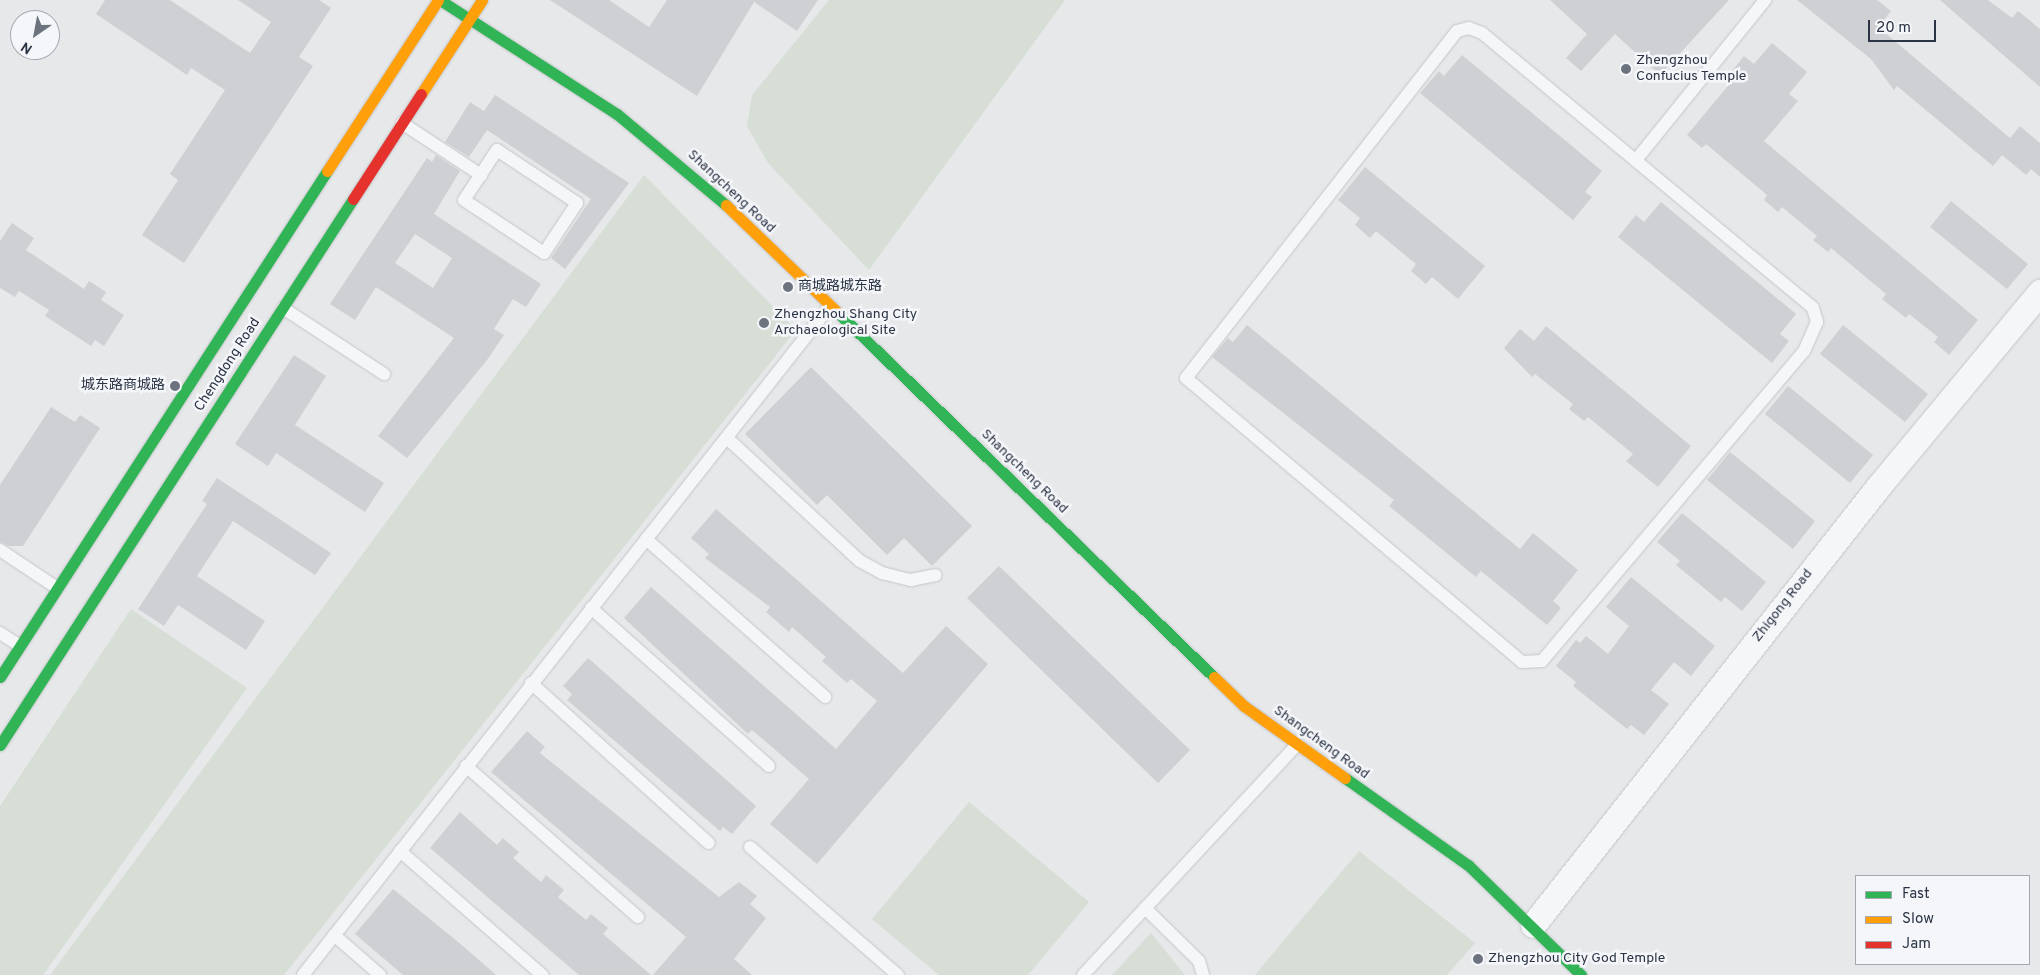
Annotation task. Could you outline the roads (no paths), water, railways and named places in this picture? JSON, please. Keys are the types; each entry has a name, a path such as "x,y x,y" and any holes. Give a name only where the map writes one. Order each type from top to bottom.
{"main road":[{"name":"Shangcheng Road","path":"439,0 654,143 717,196 1244,706 1468,865 1533,925 1580,975"},
{"name":"Chengdong Road","path":"0,676 439,0"},
{"name":"Chengdong Road","path":"0,745 482,0"}],"street":[{"name":"Zhigong Road","path":"1533,925 1872,494 2040,292"}],"lane":[{"path":"1636,160 1765,0"},
{"path":"1469,28 1482,33 1636,160 1813,308 1817,322 1804,351 1542,661 1522,662 1186,378 1457,31 1469,28"},
{"path":"402,123 481,175"},
{"path":"497,150 577,203 544,252 464,200 481,175 497,150"},
{"path":"303,975 531,683 830,306"},
{"path":"283,308 384,374"},
{"path":"727,438 860,560 882,573 911,580 936,575"},
{"path":"646,539 826,697"},
{"path":"0,550 57,588"},
{"path":"591,608 769,766"},
{"path":"0,633 20,646"},
{"path":"531,683 709,843"},
{"path":"1083,975 1297,745"},
{"path":"466,766 638,917"},
{"path":"750,847 898,975"},
{"path":"400,851 542,975"},
{"path":"1145,908 1199,961 1203,975"},
{"path":"334,935 380,975"}],"place":[{"name":"Zhengzhou Confucius Temple","path":"1626,69"},
{"name":"商城路城东路","path":"788,287"},
{"name":"Zhengzhou Shang City Archaeological Site","path":"764,323"},
{"name":"城东路商城路","path":"175,386"},
{"name":"Zhengzhou City God Temple","path":"1478,959"}]}
